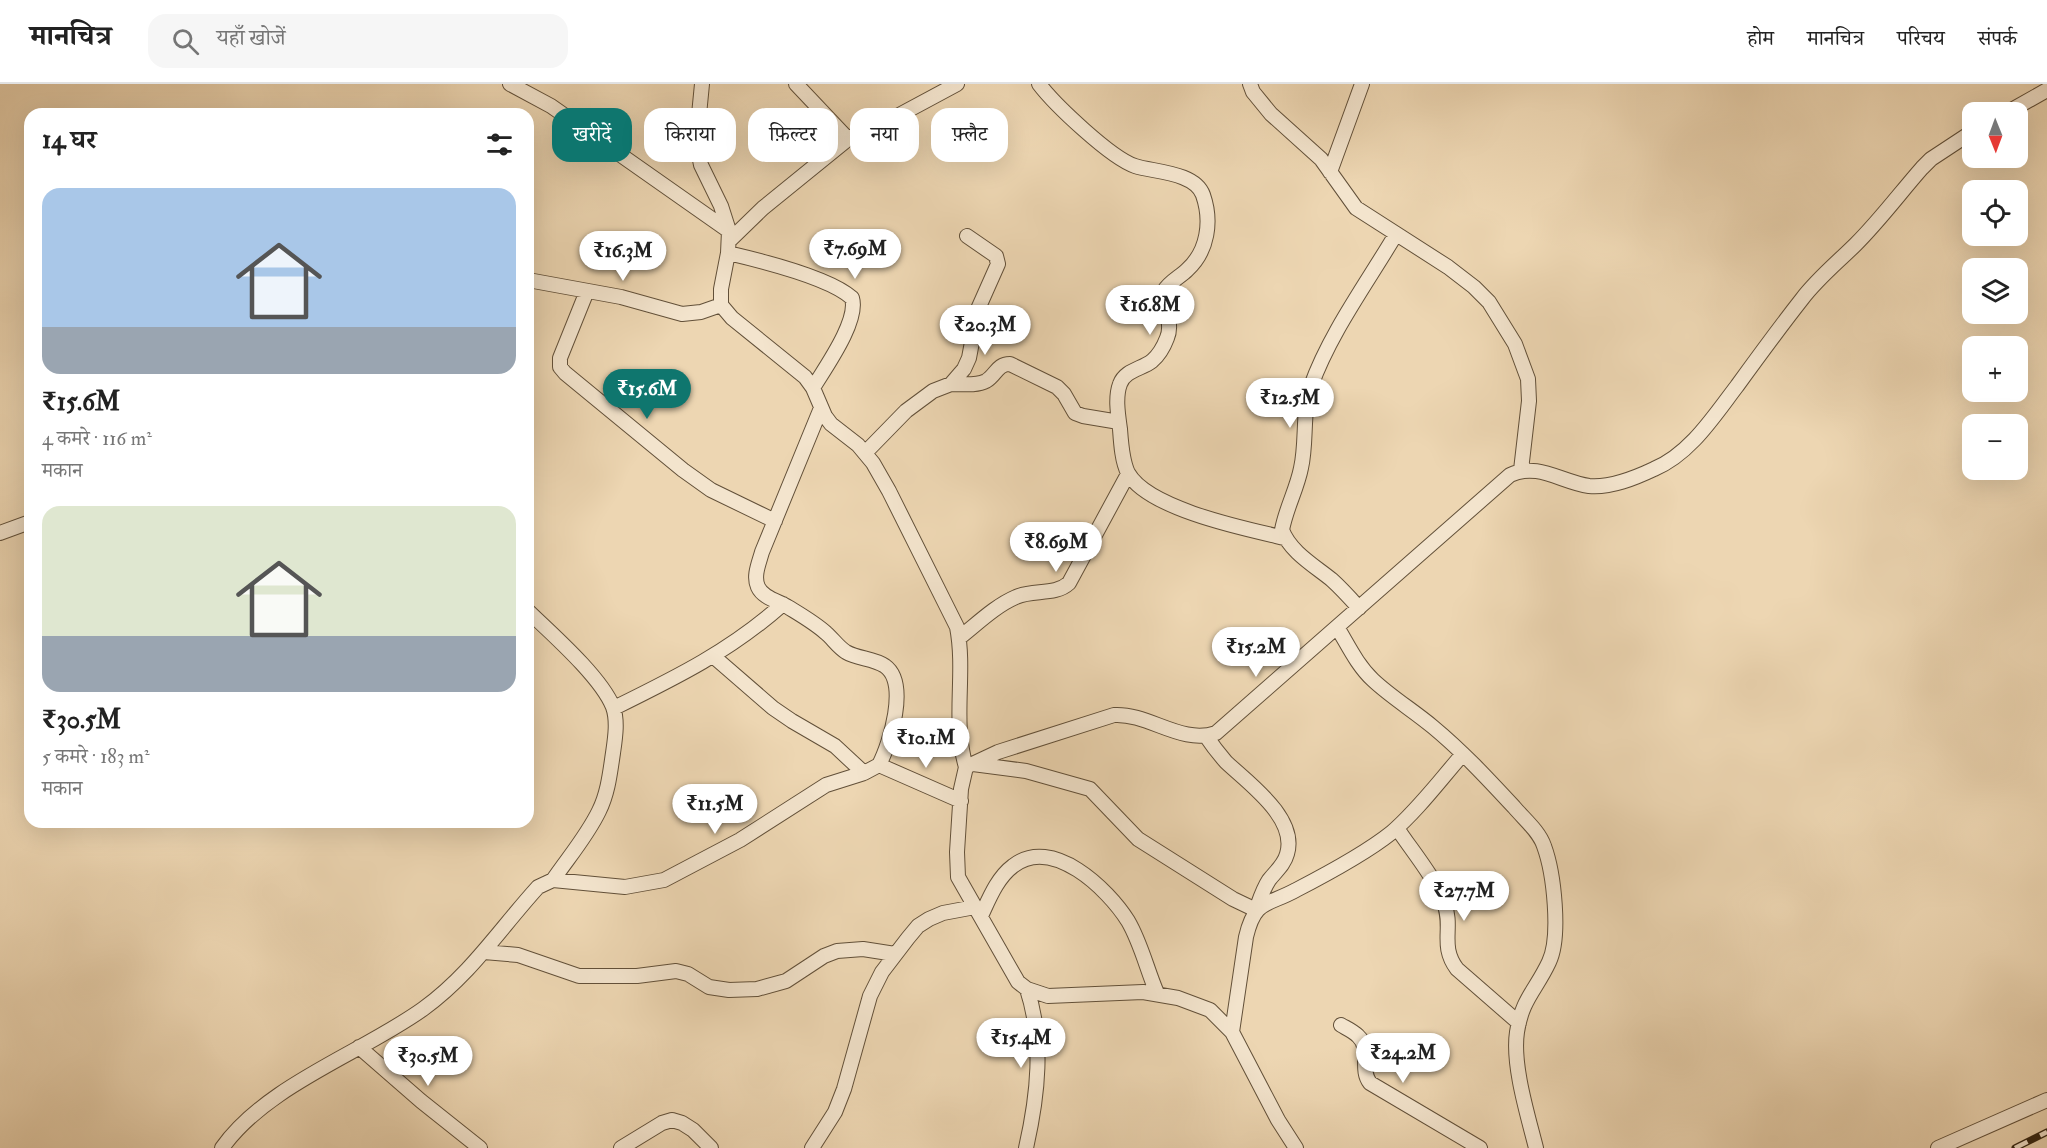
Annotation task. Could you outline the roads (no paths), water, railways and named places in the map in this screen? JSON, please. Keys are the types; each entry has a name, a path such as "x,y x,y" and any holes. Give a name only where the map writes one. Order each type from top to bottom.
{"street":[{"path":"510,84 551,106 753,259 808,277 841,290 852,298 853,309 843,337 813,388"},
{"path":"702,84 698,125 699,155 701,165 721,206 729,242 721,289 721,304 732,318 806,377 831,424 865,453 889,491 950,610 959,638 958,728 960,749 969,765"},
{"path":"796,84 848,139"},
{"path":"729,242 763,208 848,139 890,120 957,84"},
{"path":"1039,84 1114,156 1137,167 1164,171 1184,179 1202,191 1204,199 1207,230 1204,248 1189,269 1164,289 1162,301 1168,316 1170,329 1168,337 1154,360 1125,375 1120,382 1119,422 1128,474 1144,490 1185,510 1225,524 1285,538"},
{"path":"1250,84 1253,92 1271,114 1312,149 1356,208 1448,267 1489,302 1515,344 1528,379 1529,401 1521,470"},
{"path":"1330,172 1362,84"},
{"path":"2026,102 2047,90"},
{"path":"1296,1148 1278,1120 1232,1032 1210,1010 1158,993 1059,996 1038,994 1018,982 958,877 957,852 963,776 969,765 998,752 1114,715 1124,714 1195,736 1216,733 1498,484 1521,470 1533,470 1580,484 1600,486 1648,472 1674,458 1688,446 1718,410 1816,282 1858,242 1927,164 1962,139"},
{"path":"1359,608 1345,592 1296,550 1285,538 1282,530 1301,468 1307,425 1307,398 1311,386 1333,339 1396,234"},
{"path":"951,384 969,358 974,318 998,264 996,256 967,236"},
{"path":"534,280 621,297 682,314 701,312 721,304"},
{"path":"586,291 560,358 560,367 697,480 726,499 775,521"},
{"path":"865,453 887,428 933,391 951,384 983,382 1004,364 1010,364 1057,387 1075,412 1083,416 1119,422"},
{"path":"222,1148 235,1131 256,1111 406,1020 438,997 471,968 538,887 553,880 625,887 664,880 740,840 826,785 864,773 879,765 895,715 897,686 888,668 879,662 840,648 828,634 783,604 767,597 759,591 756,584 757,568 821,408"},
{"path":"959,638 1008,601 1028,592 1060,589 1069,583 1128,474"},
{"path":"0,533 24,524"},
{"path":"614,708 673,680 713,656 754,630 783,604"},
{"path":"534,616 577,659 599,685 614,708 616,739 606,790 599,810 553,880"},
{"path":"1337,627 1359,664 1371,678 1434,727 1487,777 1534,830 1544,845 1555,906 1554,948 1522,1008 1516,1034 1519,1074 1536,1148"},
{"path":"713,656 773,708 836,746 864,773"},
{"path":"1206,736 1226,762 1264,796 1281,818 1289,842 1288,851 1279,871 1263,891 1250,923 1232,1032"},
{"path":"1256,910 1265,903 1297,890 1375,844 1396,828 1462,754"},
{"path":"879,765 961,801"},
{"path":"969,765 1026,771 1090,789 1138,839 1227,896 1256,910"},
{"path":"1396,828 1444,902 1448,916 1447,951 1449,959 1457,969 1519,1023"},
{"path":"978,911 1000,880 1022,860 1039,858 1062,860 1072,865 1108,897 1128,922 1158,993"},
{"path":"812,1148 835,1112 844,1089 870,996 882,972 918,926 929,919 943,913 978,911"},
{"path":"484,952 518,955 579,976 637,976 676,971 688,974 709,987 729,990 757,989 786,981 824,956 837,951 862,949 895,954"},
{"path":"1026,1148 1036,1087 1038,1045 1034,1011 1027,989"},
{"path":"1341,1024 1364,1043 1365,1071 1370,1083 1480,1148"},
{"path":"359,1047 446,1122 480,1148"},
{"path":"1938,1148 2047,1100"},
{"path":"621,1148 662,1123 672,1120 693,1130 711,1148"}],"railway":[{"path":"2015,1148 2047,1132"}]}
